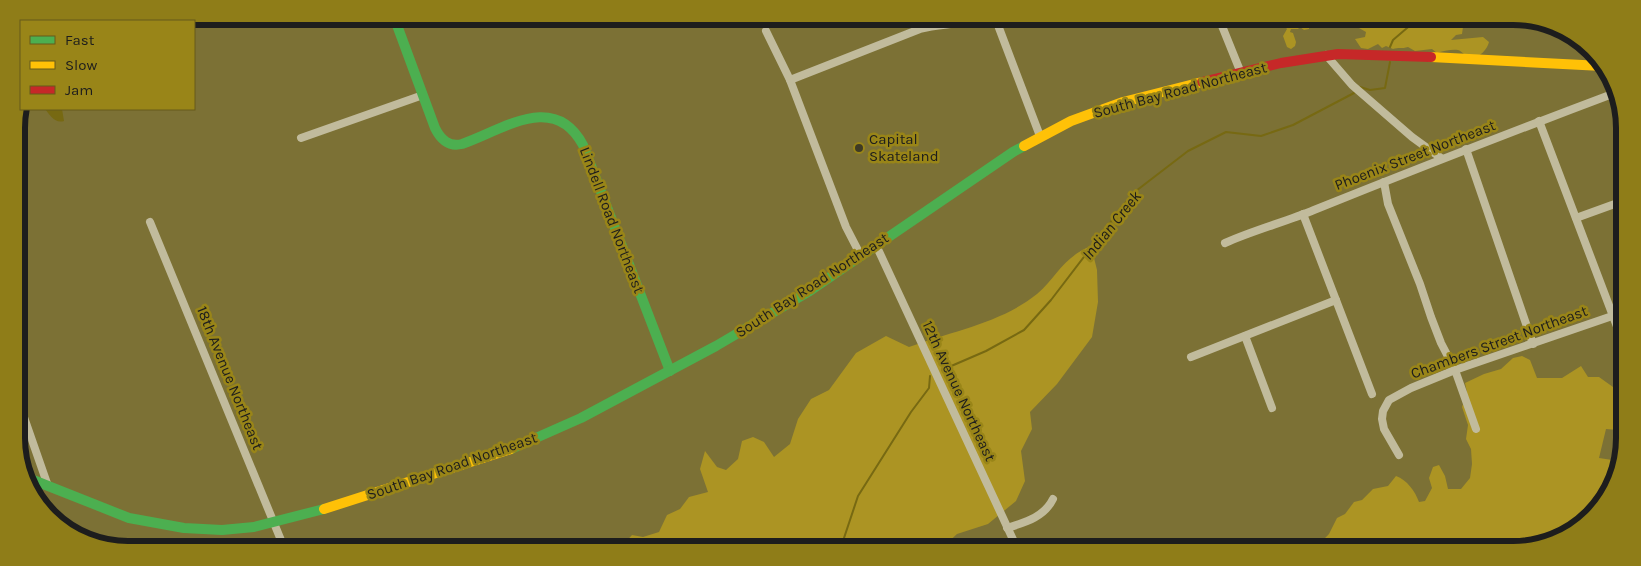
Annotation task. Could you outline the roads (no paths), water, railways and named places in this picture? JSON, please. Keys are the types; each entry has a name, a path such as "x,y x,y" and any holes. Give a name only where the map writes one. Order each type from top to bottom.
{"street":[{"name":"Lindell Road Northeast","path":"397,25 438,135 450,144 464,143 538,116 560,120 576,133 583,145 670,371"},
{"path":"790,80 920,29 939,25"},
{"path":"998,25 1040,136"},
{"path":"1222,25 1241,73"},
{"path":"766,31 790,80 846,227 861,256"},
{"path":"1326,55 1352,85 1412,137 1441,158"},
{"name":"South Bay Road Northeast","path":"35,481 129,518 184,528 222,530 254,527 310,514 511,450 576,420 670,371 808,292 998,161 1040,136 1071,121 1123,102 1281,62 1326,55 1403,55 1595,66"},
{"path":"301,138 422,95"},
{"name":"Phoenix Street Northeast","path":"1225,243 1441,158 1611,95"},
{"path":"1539,121 1616,325"},
{"path":"1466,149 1533,344"},
{"path":"1384,182 1388,204 1441,343 1455,370 1476,429"},
{"path":"1576,218 1616,204"},
{"path":"1302,214 1372,394"},
{"name":"18th Avenue Northeast","path":"150,222 282,541"},
{"name":"12th Avenue Northeast","path":"876,245 1014,541"},
{"path":"1191,357 1336,300"},
{"name":"Chambers Street Northeast","path":"1399,455 1384,429 1382,419 1389,400 1455,370 1616,314"},
{"path":"1245,336 1272,408"},
{"path":"25,420 48,486"},
{"path":"1007,528 1039,516 1047,509 1053,499"}],"waterway":[{"name":"Indian Creek","path":"1390,47 1393,40 1410,25"},
{"name":"Indian Creek","path":"1360,87 1370,90 1385,88 1390,62"},
{"name":"Indian Creek","path":"942,370 986,351 1024,330 1051,300 1132,194 1188,151 1226,132 1261,136 1293,125 1354,93"},
{"name":"Indian Creek","path":"843,541 858,496 911,412 929,388 930,376"}],"place":[{"name":"Capital Skateland","path":"859,148"}]}
